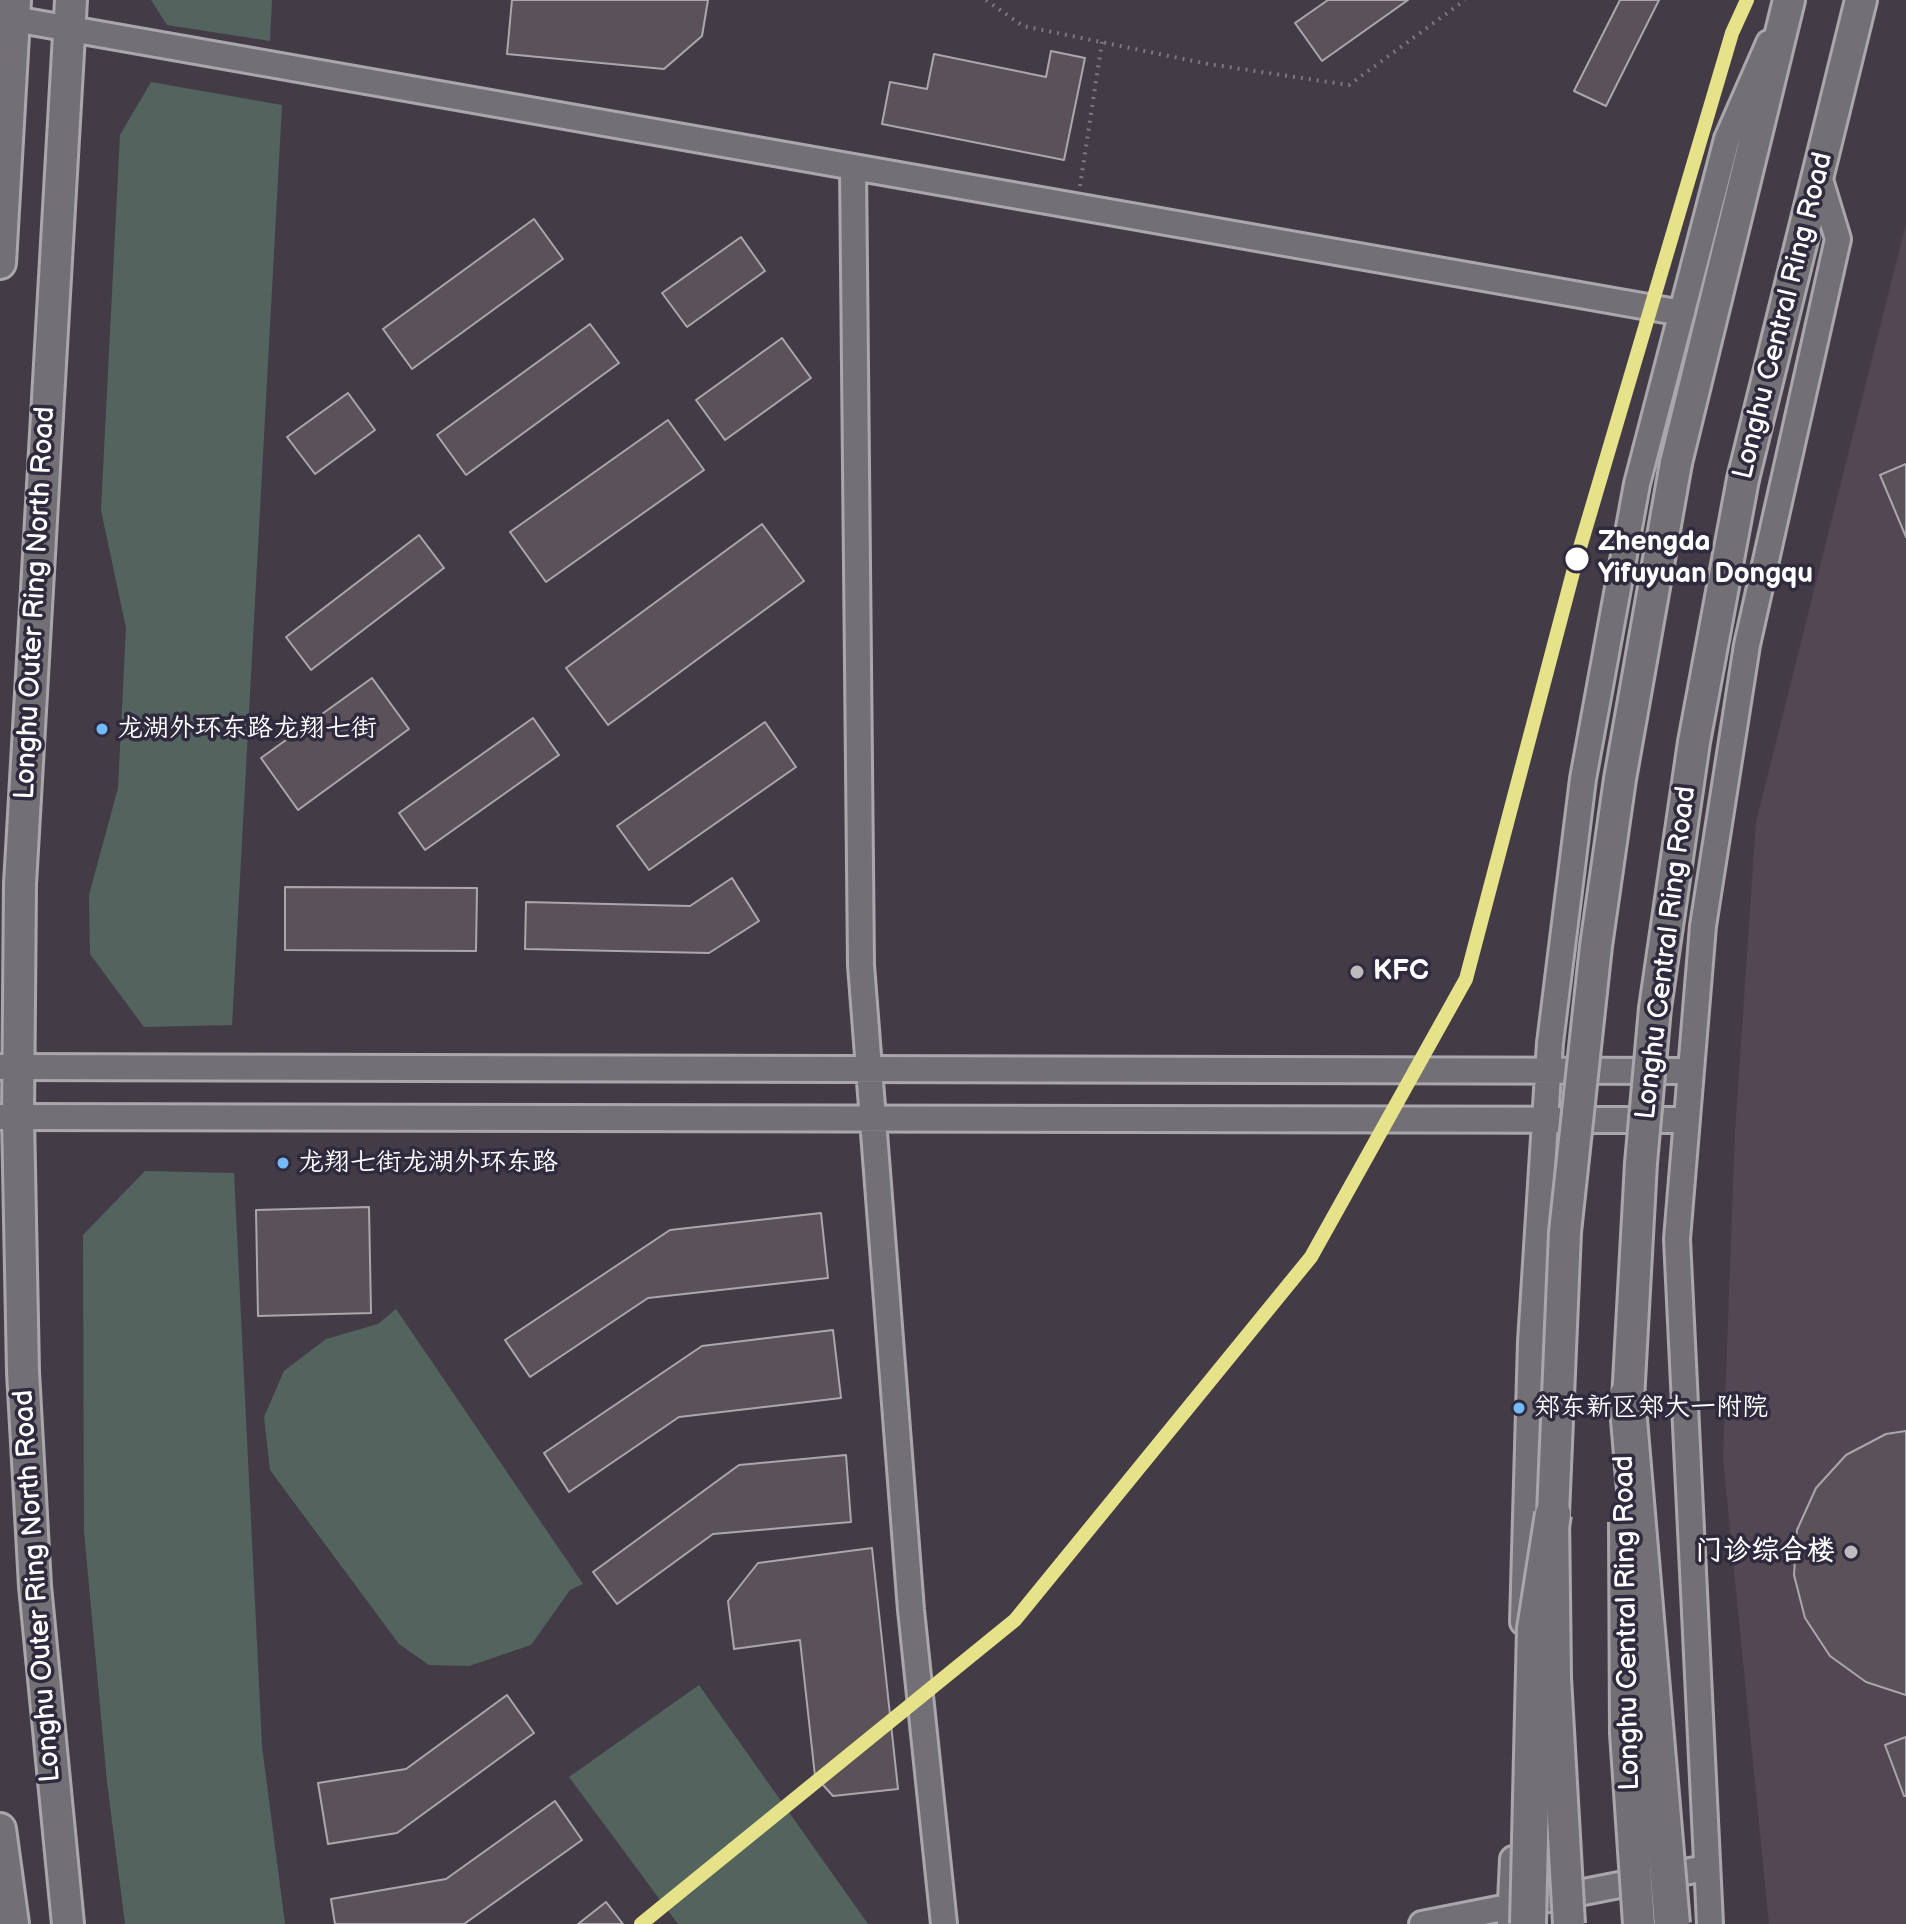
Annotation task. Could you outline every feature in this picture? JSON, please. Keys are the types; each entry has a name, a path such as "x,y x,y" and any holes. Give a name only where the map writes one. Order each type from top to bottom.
{"highway":[{"path":"1627,1396 1672,1924"},
{"path":"1517,1918 1535,1629 1553,1514"}],"main road":[{"path":"1569,1924 1555,1678 1553,1514 1565,1232 1591,993 1640,650 1676,463 1788,0"},
{"name":"Longhu Central Ring Road","path":"1639,1924 1626,1733 1627,1396 1641,1163 1655,1008 1694,742 1743,479 1861,0"},
{"path":"0,263 15,9"},
{"name":"Longhu Outer Ring North Road","path":"68,1924 35,1586 9,1117 9,1067 70,14"},
{"path":"0,1829 13,1924"}],"street":[{"path":"1517,1918 1531,1342 1549,1071 1583,779 1637,484 1727,139 1788,0"},
{"path":"15,9 70,14 853,167 1682,313"},
{"path":"853,167 861,965 911,1610 944,1924"},
{"path":"1710,1924 1677,1239 1703,926 1747,645 1838,239 1818,172"},
{"path":"9,1067 1691,1071"},
{"path":"9,1117 1687,1120"},
{"path":"1422,1924 1517,1918 1705,1868"}],"path":[{"path":"986,0 1023,26 1208,64 1349,85 1465,0"},
{"path":"1076,206 1102,42"}],"shaded area":[{"path":"151,0 272,0 270,41 167,25"},
{"path":"151,82 282,105 232,1025 144,1027 90,954 89,895 118,788 126,628 101,510 120,135"},
{"path":"1906,224 1906,1924 1769,1924 1723,1458 1735,1133 1756,822"},
{"path":"145,1171 234,1173 262,1746 285,1924 125,1924 107,1782 84,1531 83,1235"},
{"path":"396,1309 583,1584 570,1590 531,1645 469,1666 429,1665 399,1644 270,1470 264,1417 284,1371 326,1339 378,1324"},
{"path":"699,1685 868,1924 678,1924 569,1777"}],"building":[{"path":"512,0 708,0 702,36 664,69 507,54"},
{"path":"1328,0 1408,0 1322,61 1295,23"},
{"path":"1620,0 1659,0 1606,106 1574,91"},
{"path":"1051,51 1085,58 1064,160 882,124 890,82 927,89 934,54 1046,77"},
{"path":"534,219 563,259 412,369 383,329"},
{"path":"741,237 765,271 687,327 662,293"},
{"path":"590,324 619,363 466,475 437,435"},
{"path":"782,338 811,378 725,440 696,400"},
{"path":"348,393 375,430 315,474 287,437"},
{"path":"668,420 704,470 546,582 510,532"},
{"path":"1906,464 1906,537 1880,475"},
{"path":"762,524 804,581 608,725 566,668"},
{"path":"419,535 444,568 311,670 286,637"},
{"path":"372,678 409,729 298,810 261,758"},
{"path":"533,718 559,755 425,850 399,813"},
{"path":"765,722 796,767 649,870 617,826"},
{"path":"732,878 759,921 709,953 525,949 526,902 690,906"},
{"path":"285,887 477,888 476,951 285,950"},
{"path":"369,1207 371,1313 258,1316 256,1210"},
{"path":"821,1213 828,1278 648,1298 530,1377 505,1340 670,1230"},
{"path":"833,1330 841,1398 679,1417 569,1492 544,1453 702,1346"},
{"name":"门诊综合楼","path":"1906,1431 1906,1695 1866,1682 1830,1656 1805,1618 1794,1575 1797,1530 1816,1488 1846,1455 1886,1434"},
{"path":"846,1455 851,1522 713,1534 617,1604 593,1572 739,1465"},
{"path":"872,1548 898,1789 833,1796 815,1776 800,1640 734,1649 728,1601 758,1563"},
{"path":"507,1695 534,1733 397,1833 328,1844 318,1783 406,1769"},
{"path":"1906,1737 1906,1796 1904,1796 1885,1745"},
{"path":"555,1801 582,1840 464,1924 335,1924 331,1899 446,1879"},
{"path":"606,1902 623,1924 578,1924"}],"transit line":[{"path":"641,1924 1015,1620 1311,1257 1466,979 1576,561 1732,33 1747,0"}],"place":[{"name":"Zhengda Yifuyuan Dongqu","path":"1577,559"},
{"name":"龙湖外环东路龙翔七街","path":"102,729"},
{"name":"KFC","path":"1357,972"},
{"name":"龙翔七街龙湖外环东路","path":"283,1163"},
{"name":"郑东新区郑大一附院","path":"1519,1408"},
{"name":"门诊综合楼","path":"1851,1552"}]}
